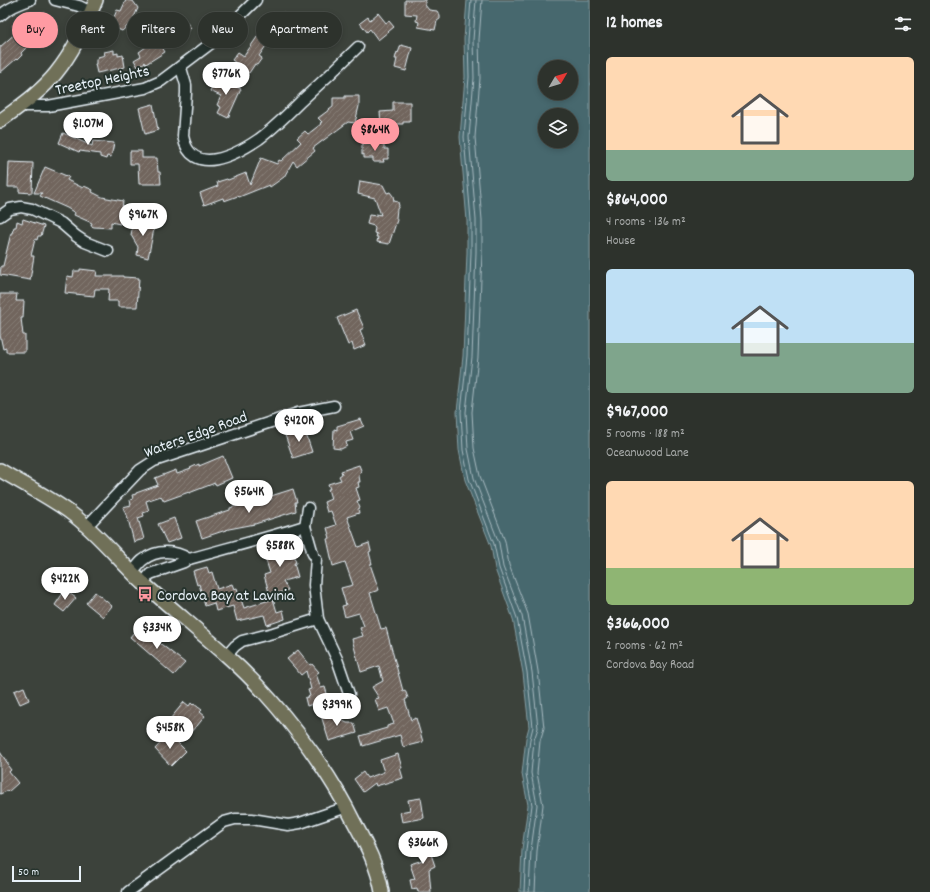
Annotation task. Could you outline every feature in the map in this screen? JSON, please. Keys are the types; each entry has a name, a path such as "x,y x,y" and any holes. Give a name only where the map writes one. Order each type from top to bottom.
{"main road":[{"path":"0,121 20,106 56,73 73,46 93,6"},
{"path":"2,474 56,503 87,526 143,583 227,655 257,685 299,735 327,775 347,808 368,850 380,881 382,892"}],"street":[{"path":"0,16 17,4 30,0"},
{"path":"55,0 79,6 93,6"},
{"name":"Treetop Heights","path":"20,106 48,106 145,88 161,81 181,68 222,35 256,0"},
{"path":"181,68 186,85 183,136 184,142 194,156 207,160 215,160 235,153 274,127 358,47"},
{"path":"0,216 10,209 21,207 32,209 61,223 84,242 108,251"},
{"name":"Waters Edge Road","path":"87,526 140,470 154,461 298,413 334,406"},
{"path":"308,508 305,526 315,556 314,585 318,619 337,658 349,694"},
{"path":"143,583 150,574 189,559 238,545 255,542 305,526"},
{"path":"132,572 143,560 160,552 182,554 189,559"},
{"path":"227,655 242,641 318,619"},
{"path":"128,892 224,822 235,819 252,819 288,825 300,823 347,808"}],"water":[{"path":"467,0 590,0 590,892 520,892 522,849 528,805 522,774 526,738 529,727 523,673 513,619 495,569 491,546 465,480 459,450 457,412 463,356 467,252 467,221 460,137 465,77 464,39"}],"building":[{"path":"126,0 133,1 138,8 136,12 127,12 127,26 122,31 119,30 119,12 116,12 117,10 121,11"},
{"path":"405,0 425,0 425,5 429,10 437,11 440,19 437,21 435,30 418,27 419,22 416,21 417,15 405,14"},
{"path":"378,13 386,23 389,21 394,27 378,40 370,29 367,32 360,23 368,17 370,20"},
{"path":"12,36 12,48 26,48 17,60 16,59 0,73 0,47"},
{"path":"256,39 256,48 265,48 259,56 262,58 257,65 255,64 249,73 232,60 238,52 244,56"},
{"path":"401,45 412,48 406,71 395,68 397,59 395,59"},
{"path":"145,48 163,48 165,52 146,64 145,62 138,67 134,60 141,56 139,52"},
{"path":"114,50 114,54 118,53 118,56 123,55 125,67 97,73 95,64 98,57 105,55 104,52"},
{"path":"216,78 241,89 228,118 218,113 221,107 217,105 221,96 210,91"},
{"path":"345,96 359,96 359,106 355,123 348,122 313,148 315,151 297,166 293,161 284,177 270,187 269,185 239,197 238,196 224,201 223,198 204,205 200,193 218,186 217,182 228,180 246,173 250,185 261,158 277,164 279,160 281,161 301,142 297,138 305,131 308,134 321,124 320,123 322,122 318,118 333,107 333,98 345,98"},
{"path":"393,102 410,102 410,122 403,122 403,124 381,124 380,112 393,111"},
{"path":"153,104 158,130 145,134 139,108"},
{"path":"63,133 92,146 93,141 114,143 111,157 107,156 106,159 100,157 100,154 79,152 59,143"},
{"path":"363,143 384,143 384,149 388,149 388,159 383,159 384,162 373,162 373,158 364,158 364,154 362,155"},
{"path":"130,151 142,151 142,158 157,158 161,184 139,184 138,164 130,164"},
{"path":"9,162 33,163 32,193 19,192 19,187 8,187"},
{"path":"45,167 69,177 67,180 83,188 84,186 93,190 92,192 102,197 123,201 120,224 111,222 111,228 91,226 92,223 74,215 75,213 67,208 40,196 42,193 34,193"},
{"path":"360,181 383,185 387,193 390,192 393,196 394,201 398,202 399,206 397,209 397,220 389,244 377,242 378,237 376,237 377,234 374,233 374,226 367,224 369,215 381,215 375,198 358,194"},
{"path":"23,219 44,226 41,236 38,236 37,240 35,239 31,256 34,256 30,280 0,275 1,266 3,266 11,233 14,227 16,227 17,221 22,223"},
{"path":"134,219 155,224 148,258 137,255 138,247 131,235"},
{"path":"80,269 97,271 96,276 123,276 139,278 137,307 118,307 118,301 108,301 109,289 95,289 94,296 65,293 67,276 73,277 74,271 80,271"},
{"path":"0,294 17,294 16,301 24,301 23,318 21,318 23,335 25,335 25,352 6,352 6,348 3,349 0,335"},
{"path":"356,310 364,328 360,330 366,345 354,350 352,343 348,345 337,318"},
{"path":"361,419 364,426 350,432 353,440 346,442 347,446 341,449 333,448 334,429 337,430 337,426"},
{"path":"304,428 312,452 293,458 285,435"},
{"path":"223,456 232,478 216,485 215,483 164,501 161,496 146,501 149,511 143,513 144,516 138,518 144,539 134,542 127,515 123,507 131,505 130,500 133,499 132,495 158,485 155,478 176,470 177,474 191,469 190,468 199,464 199,466"},
{"path":"359,465 361,470 359,476 360,482 358,482 359,487 356,488 360,500 357,501 360,508 358,509 359,513 347,517 358,547 369,543 371,551 369,552 372,564 370,564 379,590 370,593 381,629 386,628 403,691 405,690 408,698 405,700 411,720 416,718 423,742 403,747 400,735 363,746 360,736 387,728 387,726 394,724 388,708 379,711 375,699 379,698 372,687 383,681 379,666 361,672 352,639 363,636 360,628 364,626 359,613 345,617 342,606 346,605 341,588 353,585 345,562 333,566 327,539 330,538 327,528 336,525 331,511 327,512 324,502 331,499 328,484 341,480 339,476 342,474 341,471"},
{"path":"293,489 297,502 295,502 296,511 202,538 196,521 230,510 230,508 236,506 256,501 257,504 272,499 271,496"},
{"path":"174,518 181,538 167,543 158,524"},
{"path":"290,543 296,563 294,563 298,577 283,581 288,590 270,596 264,575 270,573 263,551"},
{"path":"207,567 209,573 212,572 217,589 232,584 234,589 237,588 244,608 273,599 277,612 283,610 285,619 267,625 264,615 237,621 233,606 216,611 214,603 205,606 199,584 197,585 193,571"},
{"path":"65,590 76,598 64,612 55,605"},
{"path":"95,592 112,606 103,617 86,603"},
{"path":"138,627 145,633 148,630 158,639 157,641 185,663 174,675 130,637"},
{"path":"298,650 310,665 312,664 319,672 316,674 321,688 325,687 328,697 331,696 333,703 315,709 313,704 307,706 305,698 310,696 308,690 311,689 306,671 301,675 287,659"},
{"path":"24,687 29,700 20,704 14,691"},
{"path":"184,702 189,706 191,703 193,705 194,704 202,710 200,712 205,716 190,733 188,731 186,732 179,725 173,730 166,724"},
{"path":"319,709 347,723 354,723 357,733 329,741"},
{"path":"169,734 186,751 171,766 155,749"},
{"path":"0,752 9,765 8,766 11,770 9,772 18,783 8,792 7,791 0,794"},
{"path":"398,754 403,778 376,786 375,783 363,792 354,779 363,772 367,778 384,772 380,760"},
{"path":"421,798 424,818 402,822 400,812 410,810 408,800"},
{"path":"425,832 427,839 428,838 432,846 433,853 431,854 435,866 429,869 431,892 418,892 417,888 412,889 410,880 415,879 410,864 423,860 418,850 414,835"}],"place":[{"name":"Cordova Bay at Lavinia","path":"145,594"}]}
